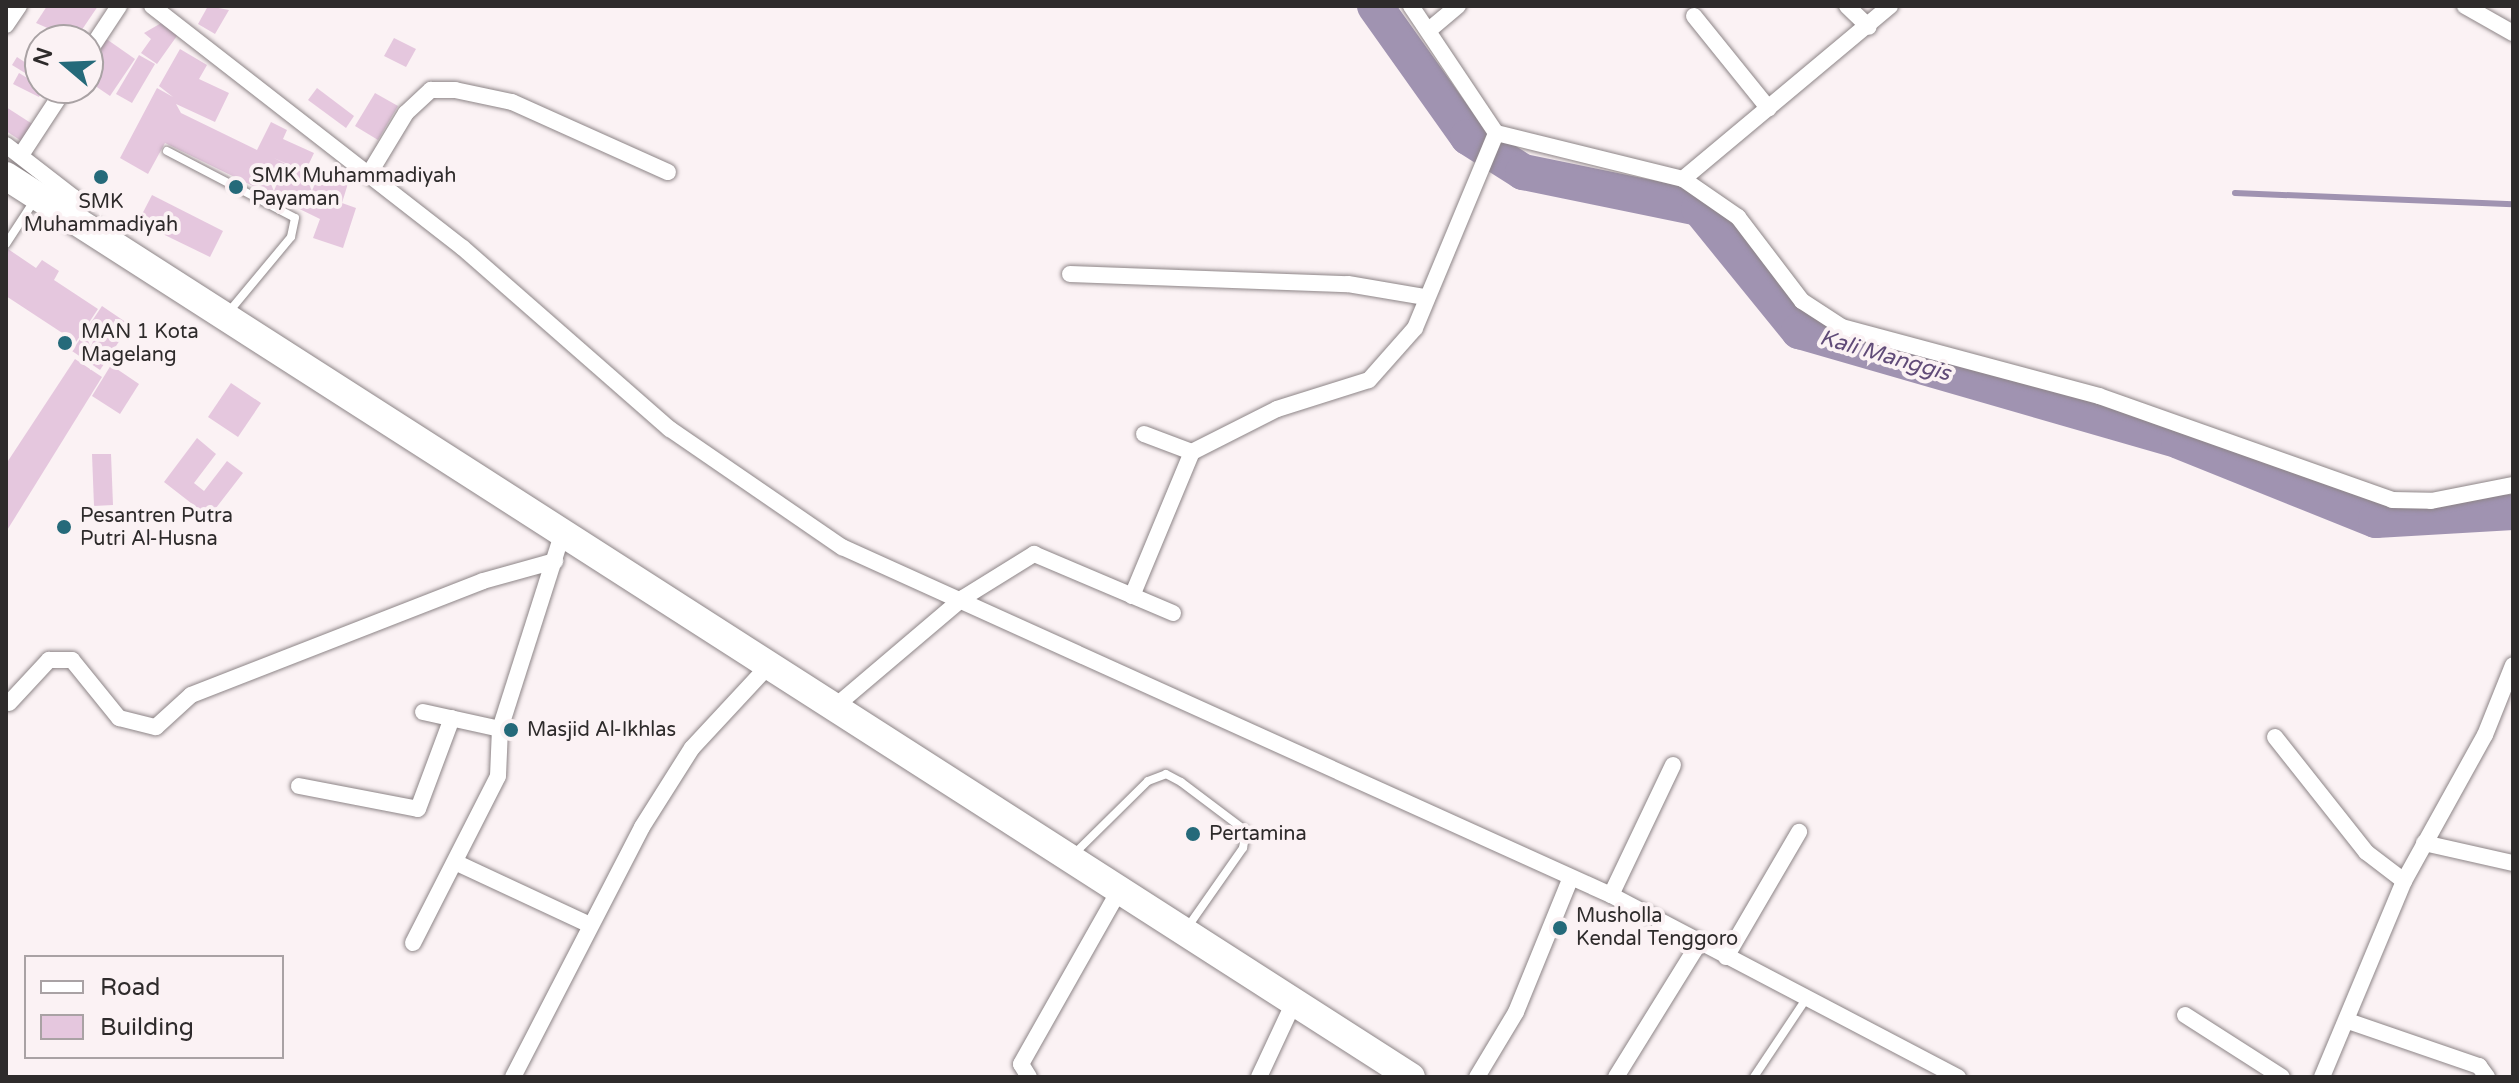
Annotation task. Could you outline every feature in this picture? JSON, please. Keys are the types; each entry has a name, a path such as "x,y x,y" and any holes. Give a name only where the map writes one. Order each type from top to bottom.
{"highway":[{"path":"13,165 36,197 769,665 838,704 1073,855 1119,891 1187,929 1411,1077"}],"street":[{"path":"6,25 19,6"},
{"path":"104,29 119,6"},
{"path":"152,6 369,174 670,429 842,547 963,598 1569,882 1611,895 1698,945 1958,1077"},
{"path":"1411,6 1495,138 1683,179 1738,217 1802,301 1842,327 2099,396 2392,500 2431,501 2513,485"},
{"path":"1429,30 1458,6"},
{"path":"1847,6 1869,27"},
{"path":"1683,179 1869,27 1890,6"},
{"path":"2465,6 2513,33"},
{"path":"1694,16 1769,109"},
{"path":"369,174 406,113 431,90 455,90 512,102 668,172"},
{"path":"13,165 54,104"},
{"path":"1132,596 1192,452 1277,409 1369,380 1415,328 1424,297 1480,178 1495,138"},
{"path":"6,145 13,165 73,197 68,217"},
{"path":"1070,274 1348,284 1424,297"},
{"path":"1144,434 1192,452"},
{"path":"413,943 457,863 498,776 500,729 563,531"},
{"path":"838,704 963,598 1034,554 1173,613"},
{"path":"9,703 49,660 72,660 119,718 156,727 191,695 483,581 555,561"},
{"path":"513,1077 588,924 692,748 769,665"},
{"path":"2322,1077 2404,881 2485,735 2513,665"},
{"path":"423,712 500,729"},
{"path":"299,786 418,809 452,718"},
{"path":"2275,737 2366,852 2404,881"},
{"path":"1611,895 1673,765"},
{"path":"1726,957 1799,832"},
{"path":"2424,843 2513,863"},
{"path":"457,863 588,924"},
{"path":"1477,1077 1516,1012 1569,882"},
{"path":"1029,1077 1021,1064 1119,891"},
{"path":"1616,1077 1698,945"},
{"path":"1259,1077 1294,1002"},
{"path":"2185,1015 2282,1077"},
{"path":"2348,1021 2479,1066 2487,1077"}],"lane":[{"path":"167,151 295,218 291,237 225,317"},
{"path":"6,244 36,197"},
{"path":"1073,855 1148,781 1166,774 1181,782 1246,831 1243,848 1187,929"},
{"path":"1754,1077 1806,999"}],"building":[{"path":"47,6 98,6 86,24 36,23"},
{"path":"208,6 229,10 215,34 198,24"},
{"path":"163,22 179,33 157,64 141,53 151,39 144,33"},
{"path":"394,38 416,49 406,67 384,56"},
{"path":"104,39 135,59 110,96 104,92"},
{"path":"180,49 207,65 199,79 229,93 215,122 176,104 181,113 257,150 271,122 287,130 283,139 314,153 305,172 274,158 328,185 332,174 349,180 342,203 356,208 343,248 313,238 320,219 165,143 148,174 120,158 157,88 173,97 159,86"},
{"path":"139,55 155,64 132,103 116,94"},
{"path":"17,57 24,62 24,72 12,65"},
{"path":"19,73 24,76 24,90 13,84"},
{"path":"317,88 354,116 346,128 308,100"},
{"path":"375,93 398,106 378,140 355,126"},
{"path":"6,107 37,127 26,144 6,131"},
{"path":"152,195 223,231 210,257 138,222"},
{"path":"8,249 36,268 42,260 59,271 54,280 98,309 76,342 6,296"},
{"path":"102,306 130,325 100,370 72,351"},
{"path":"75,359 102,377 6,532 6,464"},
{"path":"111,365 139,384 120,414 92,396"},
{"path":"231,383 261,403 238,437 208,417"},
{"path":"197,438 216,454 194,483 204,491 227,461 243,473 209,517 164,482"},
{"path":"92,454 111,454 113,505 94,506"}],"waterway":[{"name":"Kali Manggis","path":"1375,6 1468,137 1523,172 1699,208 1799,331 2179,441 2376,520 2513,512"},
{"path":"2235,193 2513,204"}],"place":[{"name":"SMK Muhammadiyah","path":"101,177"},
{"name":"SMK Muhammadiyah Payaman","path":"236,187"},
{"name":"MAN 1 Kota Magelang","path":"65,343"},
{"name":"Pesantren Putra Putri Al-Husna","path":"64,527"},
{"name":"Masjid Al-Ikhlas","path":"511,730"},
{"name":"Pertamina","path":"1193,834"},
{"name":"Musholla Kendal Tenggoro","path":"1560,928"}]}
